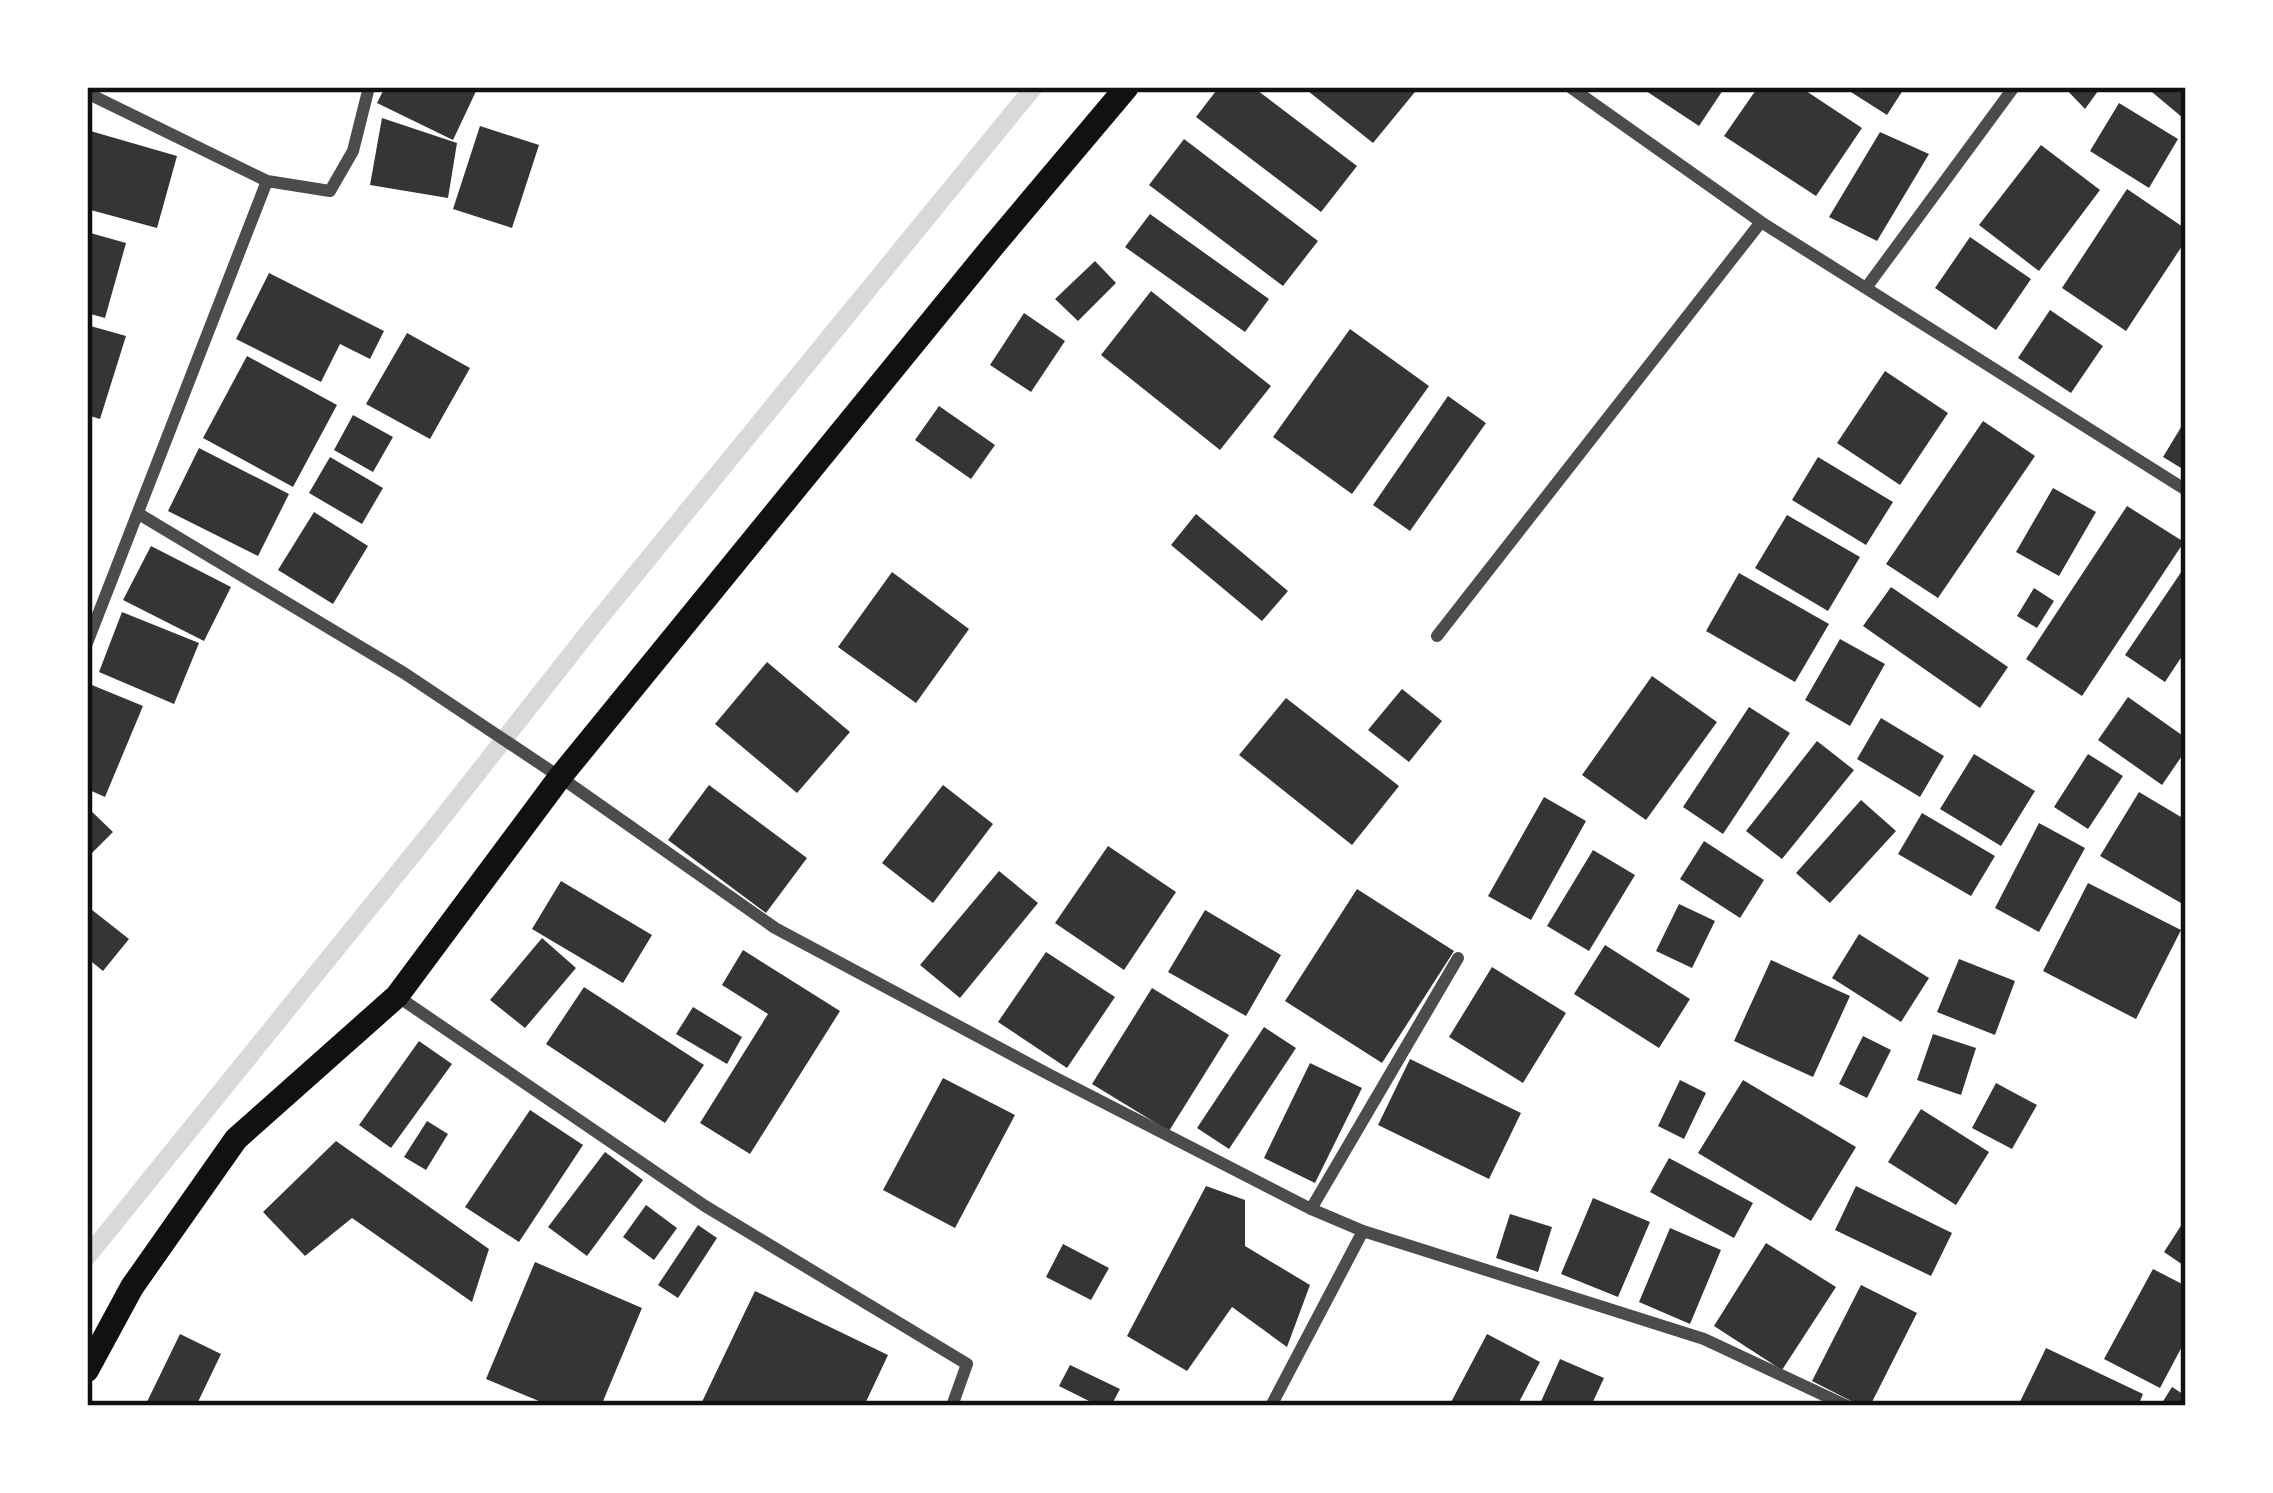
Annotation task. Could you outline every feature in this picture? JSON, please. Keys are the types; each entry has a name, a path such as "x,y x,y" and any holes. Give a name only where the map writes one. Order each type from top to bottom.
{"main road":[{"path":"87,1370 132,1287 236,1139 397,996 552,772 1127,87"}],"street":[{"path":"87,93 267,181 330,191 353,151 369,87"},
{"path":"1570,87 1760,222 2186,490"},
{"path":"1866,288 2014,87"},
{"path":"87,644 267,181"},
{"path":"1437,636 1760,222"},
{"path":"139,514 404,673 776,928 1049,1075 1364,1232 1704,1339 1847,1406"},
{"path":"1311,1209 1458,958"},
{"path":"397,996 705,1206 967,1364 952,1406"},
{"path":"1270,1406 1364,1232"}],"building":[{"path":"385,87 478,87 453,140 377,103"},
{"path":"1219,87 1253,87 1357,166 1321,212 1196,117"},
{"path":"1303,87 1419,87 1373,143"},
{"path":"1640,87 1725,87 1699,126"},
{"path":"1758,87 1800,87 1862,128 1816,196 1724,136"},
{"path":"1843,87 1905,87 1887,115"},
{"path":"2064,87 2101,87 2085,109"},
{"path":"2146,87 2186,87 2183,118"},
{"path":"2119,103 2178,139 2149,188 2090,151"},
{"path":"382,118 457,143 448,198 370,185"},
{"path":"480,126 539,145 512,228 453,209"},
{"path":"87,130 177,156 157,228 87,209"},
{"path":"1880,132 1929,154 1877,241 1829,217"},
{"path":"1184,139 1318,241 1283,286 1149,185"},
{"path":"2041,145 2100,190 2039,271 1979,225"},
{"path":"2127,189 2186,229 2186,240 2126,331 2062,288"},
{"path":"1150,214 1269,299 1245,332 1125,247"},
{"path":"87,232 126,243 105,318 87,313"},
{"path":"1970,237 2031,279 1996,330 1935,288"},
{"path":"1095,261 1116,283 1078,321 1055,299"},
{"path":"269,273 384,331 370,359 340,344 321,382 236,339"},
{"path":"1151,291 1271,386 1220,450 1101,355"},
{"path":"2050,310 2103,346 2071,393 2018,358"},
{"path":"1024,313 1065,341 1031,392 990,365"},
{"path":"87,325 126,336 100,419 87,415"},
{"path":"1350,329 1429,386 1352,494 1273,437"},
{"path":"407,333 470,368 430,439 366,404"},
{"path":"247,356 337,405 293,487 203,438"},
{"path":"1885,371 1948,413 1900,485 1837,443"},
{"path":"1448,396 1486,423 1410,531 1373,505"},
{"path":"939,406 995,445 971,479 915,440"},
{"path":"353,415 393,437 373,472 334,450"},
{"path":"2186,419 2186,471 2163,457"},
{"path":"1983,421 2035,456 1938,598 1886,564"},
{"path":"199,448 289,494 258,556 168,511"},
{"path":"330,457 383,488 362,524 309,493"},
{"path":"1818,457 1893,502 1866,545 1792,500"},
{"path":"2053,488 2096,512 2059,576 2016,552"},
{"path":"2127,506 2184,542 2082,696 2026,659"},
{"path":"314,512 368,546 333,604 278,570"},
{"path":"1196,514 1288,591 1262,621 1171,545"},
{"path":"1787,515 1860,557 1828,611 1755,568"},
{"path":"151,546 231,587 204,641 123,600"},
{"path":"2186,565 2186,650 2165,682 2125,655"},
{"path":"892,572 969,629 916,703 838,647"},
{"path":"1739,573 1829,624 1795,682 1706,631"},
{"path":"1891,587 2008,667 1980,708 1863,626"},
{"path":"2034,588 2054,601 2037,628 2017,616"},
{"path":"122,612 199,643 174,704 99,672"},
{"path":"1840,639 1885,664 1850,726 1805,700"},
{"path":"767,662 850,732 797,793 715,724"},
{"path":"1652,676 1717,722 1646,820 1582,775"},
{"path":"87,683 143,706 105,797 87,789"},
{"path":"1402,689 1442,721 1409,762 1368,730"},
{"path":"2128,697 2186,738 2186,750 2162,785 2098,740"},
{"path":"1286,698 1399,786 1352,845 1239,755"},
{"path":"1749,707 1790,733 1723,834 1683,807"},
{"path":"1881,718 1944,756 1920,797 1857,759"},
{"path":"1817,741 1854,770 1782,859 1746,831"},
{"path":"1974,754 2035,791 2001,846 1940,809"},
{"path":"2088,754 2123,776 2088,829 2054,807"},
{"path":"709,785 807,858 766,913 668,840"},
{"path":"943,785 993,824 933,903 882,863"},
{"path":"2139,792 2186,820 2186,906 2100,856"},
{"path":"1544,797 1586,821 1531,920 1488,896"},
{"path":"1861,800 1896,831 1830,903 1796,873"},
{"path":"87,807 113,832 87,858"},
{"path":"1922,813 1995,856 1971,896 1898,854"},
{"path":"2039,823 2085,848 2039,932 1995,908"},
{"path":"1704,841 1764,880 1740,918 1680,879"},
{"path":"1108,846 1176,892 1124,970 1055,923"},
{"path":"1593,850 1635,875 1589,951 1547,926"},
{"path":"999,871 1038,903 960,998 920,965"},
{"path":"561,881 652,935 623,983 532,929"},
{"path":"2088,883 2181,930 2136,1019 2043,971"},
{"path":"1357,889 1454,951 1382,1063 1285,1001"},
{"path":"1679,904 1715,921 1692,968 1656,951"},
{"path":"87,906 129,939 103,971 87,958"},
{"path":"1205,910 1281,955 1246,1016 1168,972"},
{"path":"1859,934 1929,978 1901,1022 1832,978"},
{"path":"542,938 576,968 525,1028 490,1000"},
{"path":"1605,945 1690,999 1659,1048 1574,994"},
{"path":"743,950 840,1011 750,1154 700,1123 768,1014 722,985"},
{"path":"1046,952 1115,997 1067,1068 998,1022"},
{"path":"1959,959 2015,981 1995,1035 1937,1012"},
{"path":"1771,960 1850,996 1813,1077 1734,1041"},
{"path":"1492,967 1566,1013 1523,1083 1449,1037"},
{"path":"584,987 704,1065 665,1123 546,1044"},
{"path":"1152,988 1229,1035 1169,1131 1092,1084"},
{"path":"693,1007 742,1037 727,1064 676,1034"},
{"path":"1264,1027 1296,1048 1229,1149 1197,1128"},
{"path":"1933,1034 1976,1048 1961,1095 1917,1080"},
{"path":"1863,1036 1891,1050 1867,1098 1839,1084"},
{"path":"419,1041 452,1064 391,1148 359,1125"},
{"path":"1410,1059 1521,1113 1489,1179 1378,1125"},
{"path":"1310,1063 1362,1088 1315,1183 1264,1158"},
{"path":"943,1078 1015,1115 955,1228 883,1190"},
{"path":"1680,1080 1706,1093 1684,1139 1658,1126"},
{"path":"1743,1080 1856,1147 1811,1221 1698,1153"},
{"path":"1996,1083 2037,1105 2012,1149 1972,1128"},
{"path":"1921,1109 1989,1152 1956,1205 1888,1162"},
{"path":"530,1110 583,1145 519,1242 465,1207"},
{"path":"427,1121 448,1134 426,1170 404,1157"},
{"path":"336,1141 489,1249 472,1302 352,1218 305,1256 263,1212"},
{"path":"605,1152 643,1180 587,1256 548,1227"},
{"path":"1669,1158 1753,1203 1734,1238 1650,1192"},
{"path":"1206,1186 1245,1200 1245,1246 1310,1285 1287,1347 1232,1307 1187,1371 1127,1336"},
{"path":"1856,1186 1952,1233 1931,1276 1835,1230"},
{"path":"1593,1198 1650,1222 1618,1297 1561,1274"},
{"path":"646,1205 677,1228 654,1260 623,1237"},
{"path":"1510,1214 1552,1227 1538,1272 1496,1258"},
{"path":"2186,1218 2186,1267 2164,1252"},
{"path":"698,1225 717,1238 678,1298 658,1285"},
{"path":"1670,1228 1721,1250 1690,1324 1639,1302"},
{"path":"1766,1243 1836,1287 1782,1370 1714,1326"},
{"path":"1063,1244 1109,1268 1091,1300 1046,1277"},
{"path":"535,1262 642,1308 601,1406 551,1406 486,1379"},
{"path":"2153,1269 2186,1286 2186,1339 2160,1388 2104,1359"},
{"path":"1861,1285 1917,1313 1870,1406 1812,1381"},
{"path":"755,1291 888,1355 864,1406 700,1406"},
{"path":"180,1334 221,1354 196,1406 145,1406"},
{"path":"1487,1334 1540,1362 1517,1406 1449,1406"},
{"path":"2046,1348 2143,1394 2138,1406 2018,1406"},
{"path":"1560,1359 1604,1378 1591,1406 1539,1406"},
{"path":"1070,1365 1120,1389 1111,1406 1099,1406 1059,1386"},
{"path":"2172,1387 2186,1396 2186,1406 2160,1406"}],"waterway":[{"path":"87,1257 1034,87"}]}
